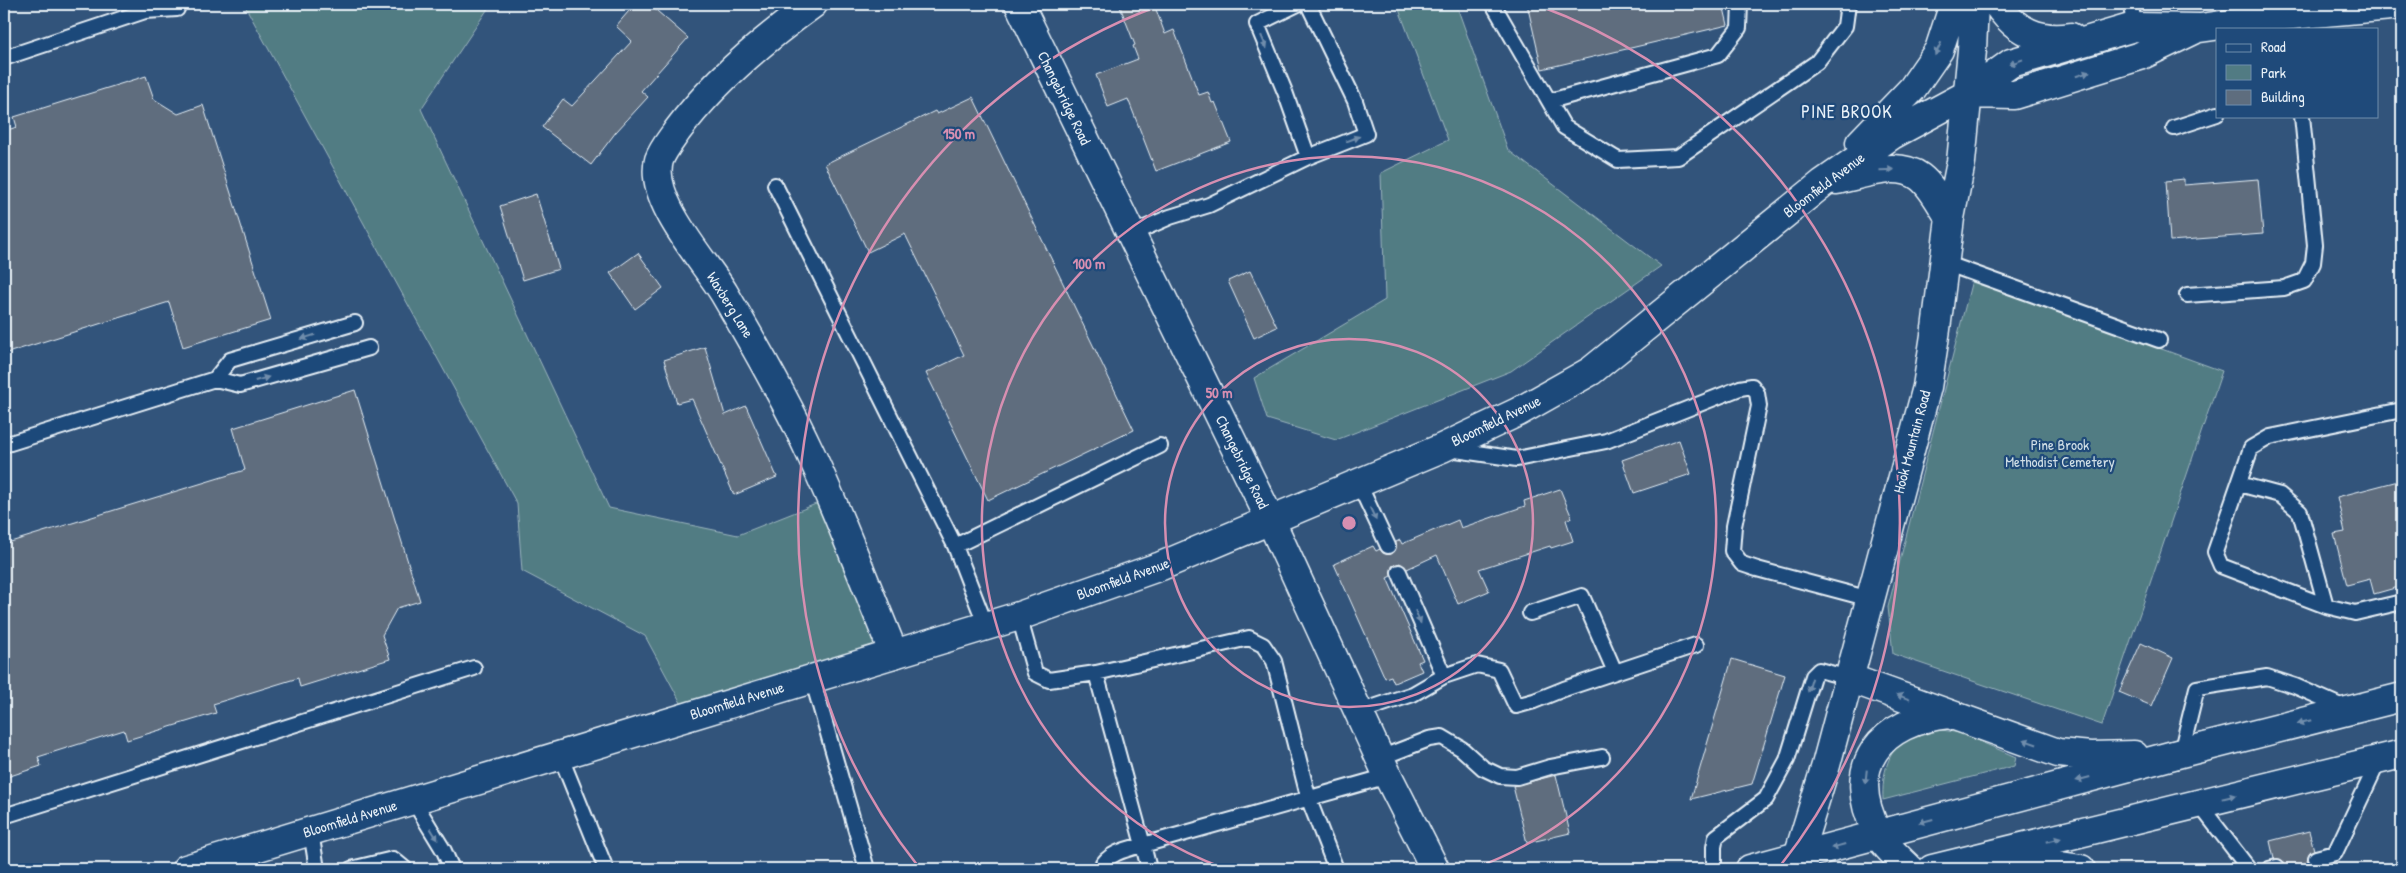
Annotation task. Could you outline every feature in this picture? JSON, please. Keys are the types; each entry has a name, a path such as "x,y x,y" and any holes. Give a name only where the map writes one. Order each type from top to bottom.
{"main road":[{"name":"Waxberg Lane","path":"812,4 788,22 722,80 689,116 666,146 659,160 657,177 676,223 716,280 775,382 809,450 894,654"},
{"name":"Changebridge Road","path":"1018,4 1270,519 1384,767 1435,869"},
{"path":"1823,184 1912,89 1939,50 1954,4"},
{"name":"Hook Mountain Road","path":"1795,864 1826,765 1927,387 1950,218 1961,162 1974,4"},
{"path":"1998,4 2021,30 2037,37 2054,40 2128,20"},
{"name":"Bloomfield Avenue","path":"186,869 253,859 312,832 1019,616 1161,566 1442,448 1518,412 1591,371 1823,184 1892,135 1968,94 2011,63 2128,20 2200,28 2293,22 2344,7 2402,5"},
{"name":"Bloomfield Avenue","path":"1968,94 2014,95 2140,56 2200,28"},
{"path":"1823,184 1881,170 1901,170 1920,177 1930,188 1950,218"},
{"path":"1849,678 2058,753 2091,756 2181,753"},
{"path":"1750,869 1795,864 1878,834 2181,753 2402,697"},
{"path":"1910,869 1878,834 1866,808 1865,780 1868,764 1875,749 1886,736 1900,727 1932,716 1948,714"},
{"path":"1932,869 2390,757"},
{"path":"1990,856 2081,869"}],"lane":[{"path":"1298,4 1256,24 1285,92 1308,157"},
{"path":"1131,234 1170,216 1209,205 1308,157 1366,134 1355,102 1308,4"},
{"path":"1493,4 1564,127 1618,160 1678,157 1817,62 1844,26 1848,4"},
{"path":"1550,101 1718,55 1739,28 1740,4"},
{"path":"4,58 145,11 178,9"},
{"path":"2174,128 2216,114"},
{"path":"2187,295 2284,288 2304,281 2313,263 2315,245 2302,118"},
{"path":"775,185 955,546 986,626"},
{"path":"1945,262 2159,340"},
{"path":"215,379 230,360 355,323"},
{"path":"4,445 215,379 240,386 369,348"},
{"path":"1442,448 1517,459 1606,441 1740,388 1752,386 1757,393 1759,406 1734,526 1732,551 1742,564 1870,599"},
{"path":"2402,410 2270,437 2251,448 2215,552 2221,566 2326,606 2356,612 2402,602"},
{"path":"955,546 1160,446"},
{"path":"1358,482 1388,546"},
{"path":"2239,484 2280,496 2300,512 2326,606"},
{"path":"1399,572 1444,676"},
{"path":"1530,613 1582,596 1615,672"},
{"path":"1019,616 1035,673 1049,680 1096,673 1249,638 1263,645 1274,661 1309,800 1336,869"},
{"path":"1359,712 1413,694 1444,676 1478,665 1499,670 1516,706 1534,702 1564,689 1696,645"},
{"path":"4,816 474,668"},
{"path":"1714,869 1716,837 1766,799 1787,760 1813,676 1819,670 1849,678"},
{"path":"1096,673 1149,869"},
{"path":"2181,753 2197,688 2267,676 2349,710"},
{"path":"812,678 867,869"},
{"path":"1100,869 1118,851 1309,800 1384,767 1429,739 1442,738 1462,749 1483,768 1500,776 1517,776 1550,767 1602,757"},
{"path":"560,755 606,869"},
{"path":"2316,858 2335,853 2390,757"},
{"path":"413,800 444,850 452,869"},
{"path":"2199,804 2249,869"},
{"path":"312,832 318,869"},
{"path":"351,869 393,859 405,869"}],"green space":[{"path":"244,4 491,4 421,109 609,508 738,535 836,496 899,653 688,716 645,636 522,571 517,504"},
{"path":"1397,4 1456,4 1508,150 1661,266 1511,371 1336,440 1267,419 1254,378 1385,300 1381,173 1448,140"},
{"name":"Pine Brook Methodist Cemetery","path":"1972,280 2222,371 2102,725 1893,654 1888,607"},
{"path":"1936,729 1960,733 2016,757 2014,766 1883,800 1885,771 1897,746 1913,735"}],"building":[{"path":"635,4 649,4 688,38 641,91 648,97 616,132 591,165 542,127 563,99 572,106 632,41 616,26"},
{"path":"1119,4 1154,4 1165,34 1174,30 1199,95 1208,92 1212,103 1215,102 1231,142 1156,171 1128,99 1108,107 1096,75 1138,59 1133,46 1135,45"},
{"path":"1527,4 1723,4 1728,25 1542,69"},
{"path":"146,76 154,99 178,114 203,105 271,320 183,347 169,302 4,354 4,131 17,127 14,117"},
{"path":"973,97 1134,430 988,500 926,373 964,355 905,234 868,252 825,164 935,111 937,114"},
{"path":"2184,179 2184,185 2258,179 2263,234 2170,241 2166,181"},
{"path":"536,194 559,269 523,280 500,206"},
{"path":"638,253 663,288 635,309 610,273"},
{"path":"1250,271 1277,327 1254,338 1228,281"},
{"path":"705,347 725,415 746,406 777,477 734,495 692,399 677,403 664,360"},
{"path":"355,390 420,601 397,608 382,635 390,659 300,687 298,678 213,704 216,713 127,740 124,730 38,757 41,766 4,778 4,544 245,470 233,428"},
{"path":"1679,440 1691,474 1634,493 1622,460"},
{"path":"2402,480 2402,586 2374,594 2370,579 2347,585 2334,534 2345,532 2337,497"},
{"path":"1560,489 1572,518 1566,520 1573,541 1551,548 1550,546 1479,569 1489,591 1458,604 1437,555 1407,569 1400,563 1392,566 1391,576 1387,578 1423,660 1418,662 1422,671 1394,683 1391,676 1385,678 1334,564 1373,546 1376,551 1380,549 1383,553 1391,554 1395,551 1396,542 1400,540 1402,544 1458,520 1461,528 1525,506 1524,501"},
{"path":"2141,643 2173,658 2152,706 2119,692"},
{"path":"1732,659 1785,675 1752,784 1691,799"},
{"path":"1556,775 1570,833 1527,843 1513,786"},
{"path":"2309,831 2314,850 2310,852 2307,860 2319,869 2285,869 2283,861 2274,859 2270,841"}],"district":[{"name":"PINE BROOK","path":"1847,112"}]}
